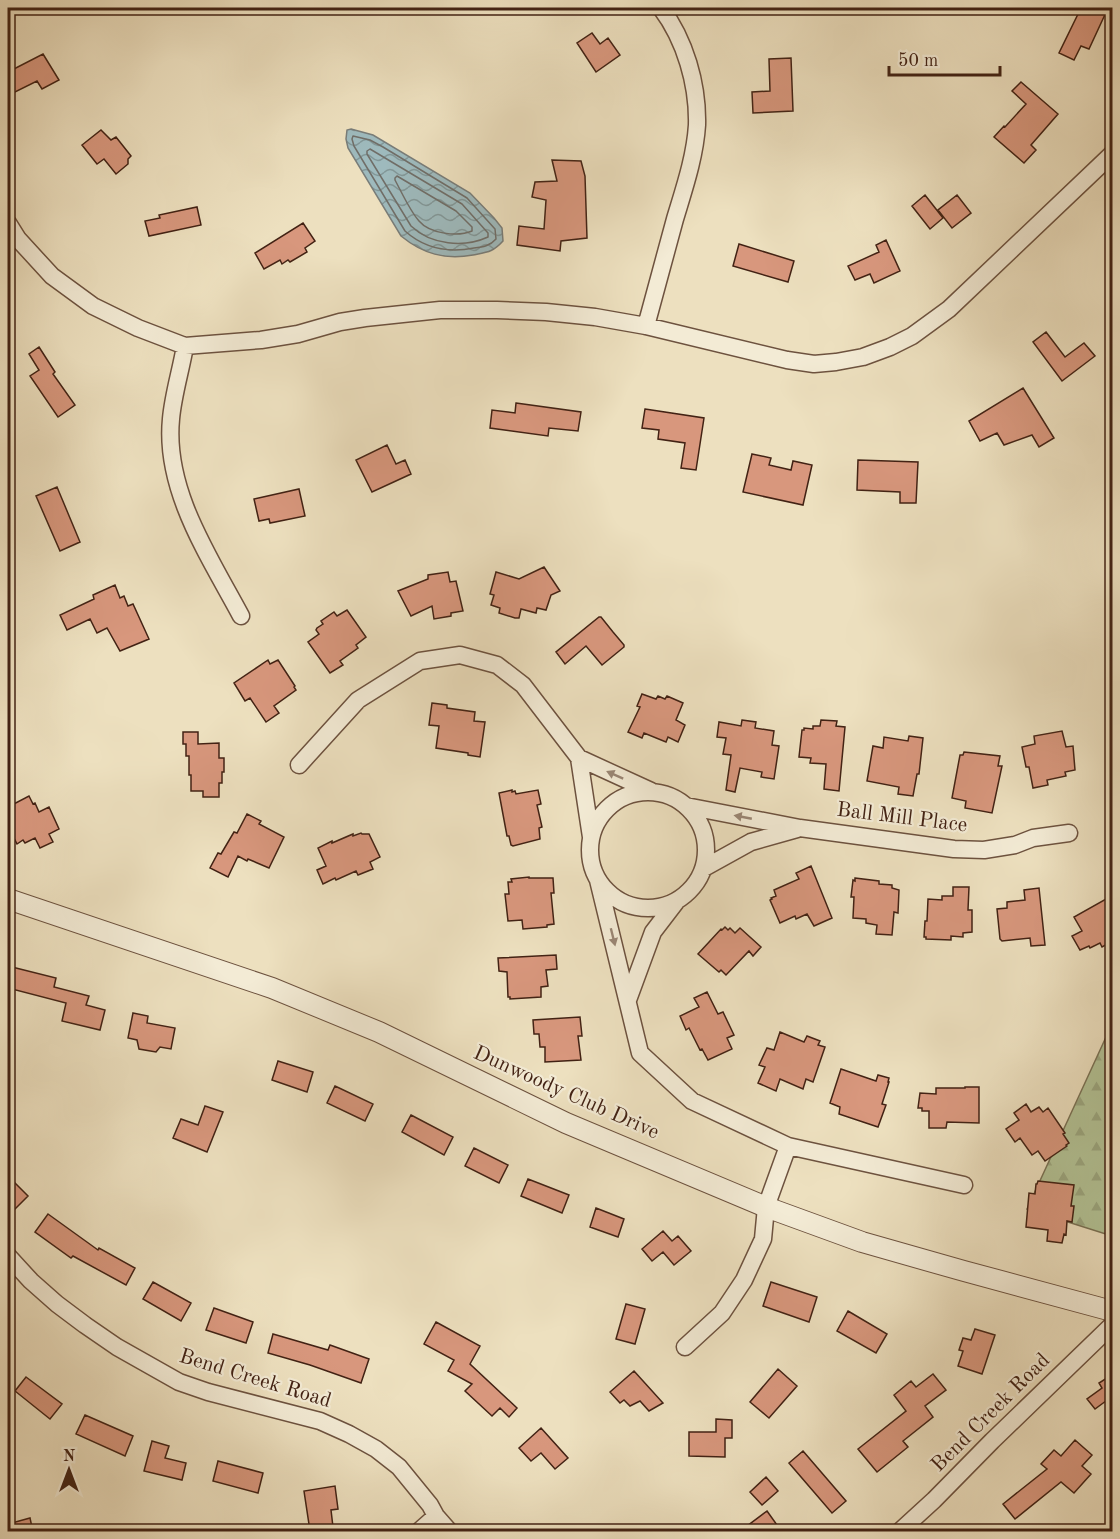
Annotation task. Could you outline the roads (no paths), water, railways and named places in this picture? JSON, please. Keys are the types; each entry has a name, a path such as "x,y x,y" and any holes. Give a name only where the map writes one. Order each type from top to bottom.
{"street":[{"path":"646,326 691,162 697,126 696,98 690,68 680,39 662,8"},
{"path":"8,223 18,239 52,276 93,306 138,328 185,346 261,340 365,318 440,310 497,310 595,317 646,326 787,360 814,364 856,358 890,348 912,336 949,309 1113,154"},
{"path":"185,346 171,418 174,475 188,516 241,616"},
{"path":"299,765 358,700 420,661 460,655 497,665 523,685 579,758 651,791 670,796 686,806 701,824 707,847 704,868 693,888 676,902 653,932 628,1001"},
{"path":"579,758 591,837 591,859 598,880 613,897 633,906 655,908 676,902"},
{"path":"591,837 601,816 618,801 629,795 651,791"},
{"name":"Ball Mill Place","path":"686,806 801,828 954,849 984,850 1034,838 1069,833"},
{"name":"Ball Mill Place","path":"704,868 751,842 801,828"},
{"path":"598,880 640,1053 692,1101 788,1146 964,1185"},
{"name":"Dunwoody Club Drive","path":"8,899 283,993 379,1032 566,1123 766,1207 862,1242 1113,1311"},
{"path":"685,1347 722,1313 744,1280 763,1239 766,1207 788,1146"},
{"name":"Bend Creek Road","path":"8,1256 31,1281 85,1325 117,1347 178,1382 320,1421 376,1449 399,1467 450,1532"},
{"name":"Bend Creek Road","path":"900,1532 1113,1325"},
{"path":"418,1532 436,1516"}],"water":[{"path":"347,130 373,135 470,193 502,228 503,241 486,252 453,257 426,251 409,242 401,236 348,148"}]}
